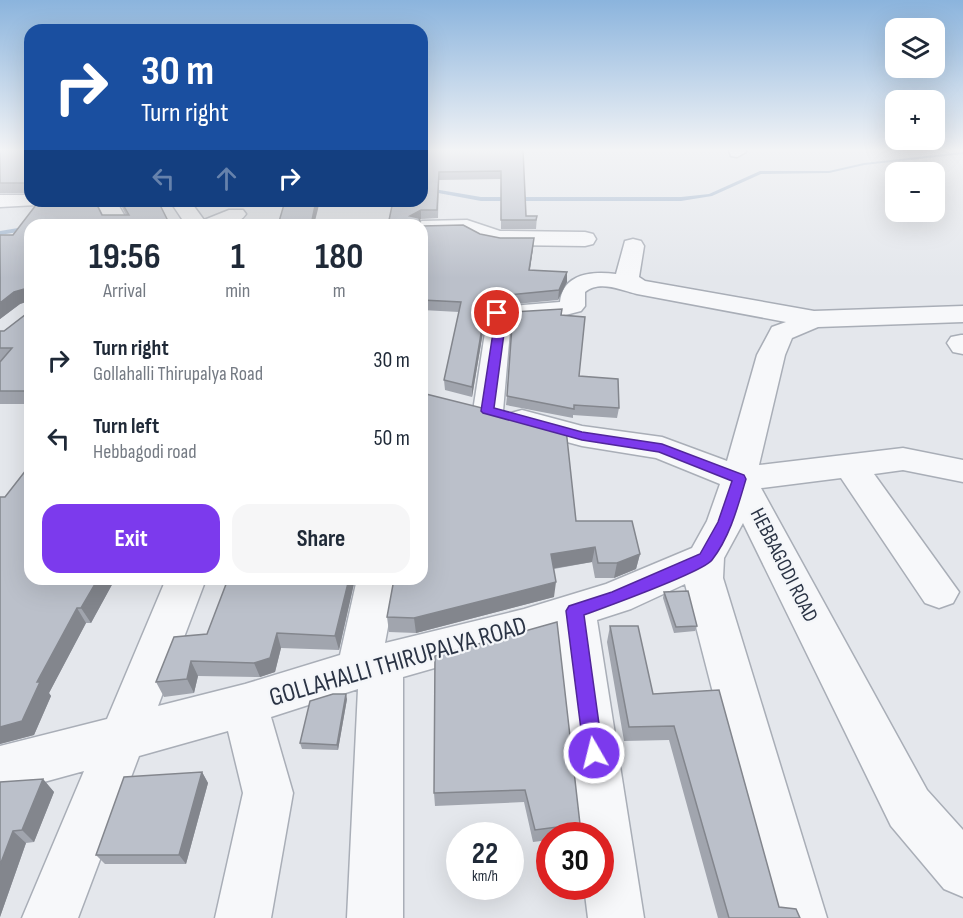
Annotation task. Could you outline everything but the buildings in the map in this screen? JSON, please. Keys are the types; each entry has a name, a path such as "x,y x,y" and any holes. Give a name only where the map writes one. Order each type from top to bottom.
{"street":[{"path":"0,201 24,201"},
{"path":"224,219 236,214"},
{"path":"428,227 467,226 488,236 500,238 586,230 583,252 589,259 602,264 631,265"},
{"path":"631,265 646,289 814,319 963,314"},
{"path":"631,265 603,280 584,282 573,292 572,306 558,311 511,310 497,313 499,326 475,408 582,436 662,448 739,479 903,459 963,471"},
{"path":"799,918 766,798 746,739 703,578 705,558 725,523 739,479 771,355 781,333 814,319"},
{"path":"850,465 939,592"},
{"name":"HEBBAGODI ROAD","path":"739,479 909,808 963,870"},
{"name":"GOLLAHALLI THIRUPALYA ROAD","path":"0,770 245,705 370,667 524,627 617,597 705,558"},
{"path":"50,918 184,585"},
{"path":"375,918 370,667 377,585"},
{"path":"575,611 616,918"},
{"path":"243,918 268,793 245,705"}],"waterway":[{"path":"445,193 481,199 681,199 715,193"},
{"path":"0,233 24,229"}],"route":[{"path":"497,313 499,326 488,411 582,436 662,448 739,479 725,523 705,558 617,597 575,611 594,753"}]}
